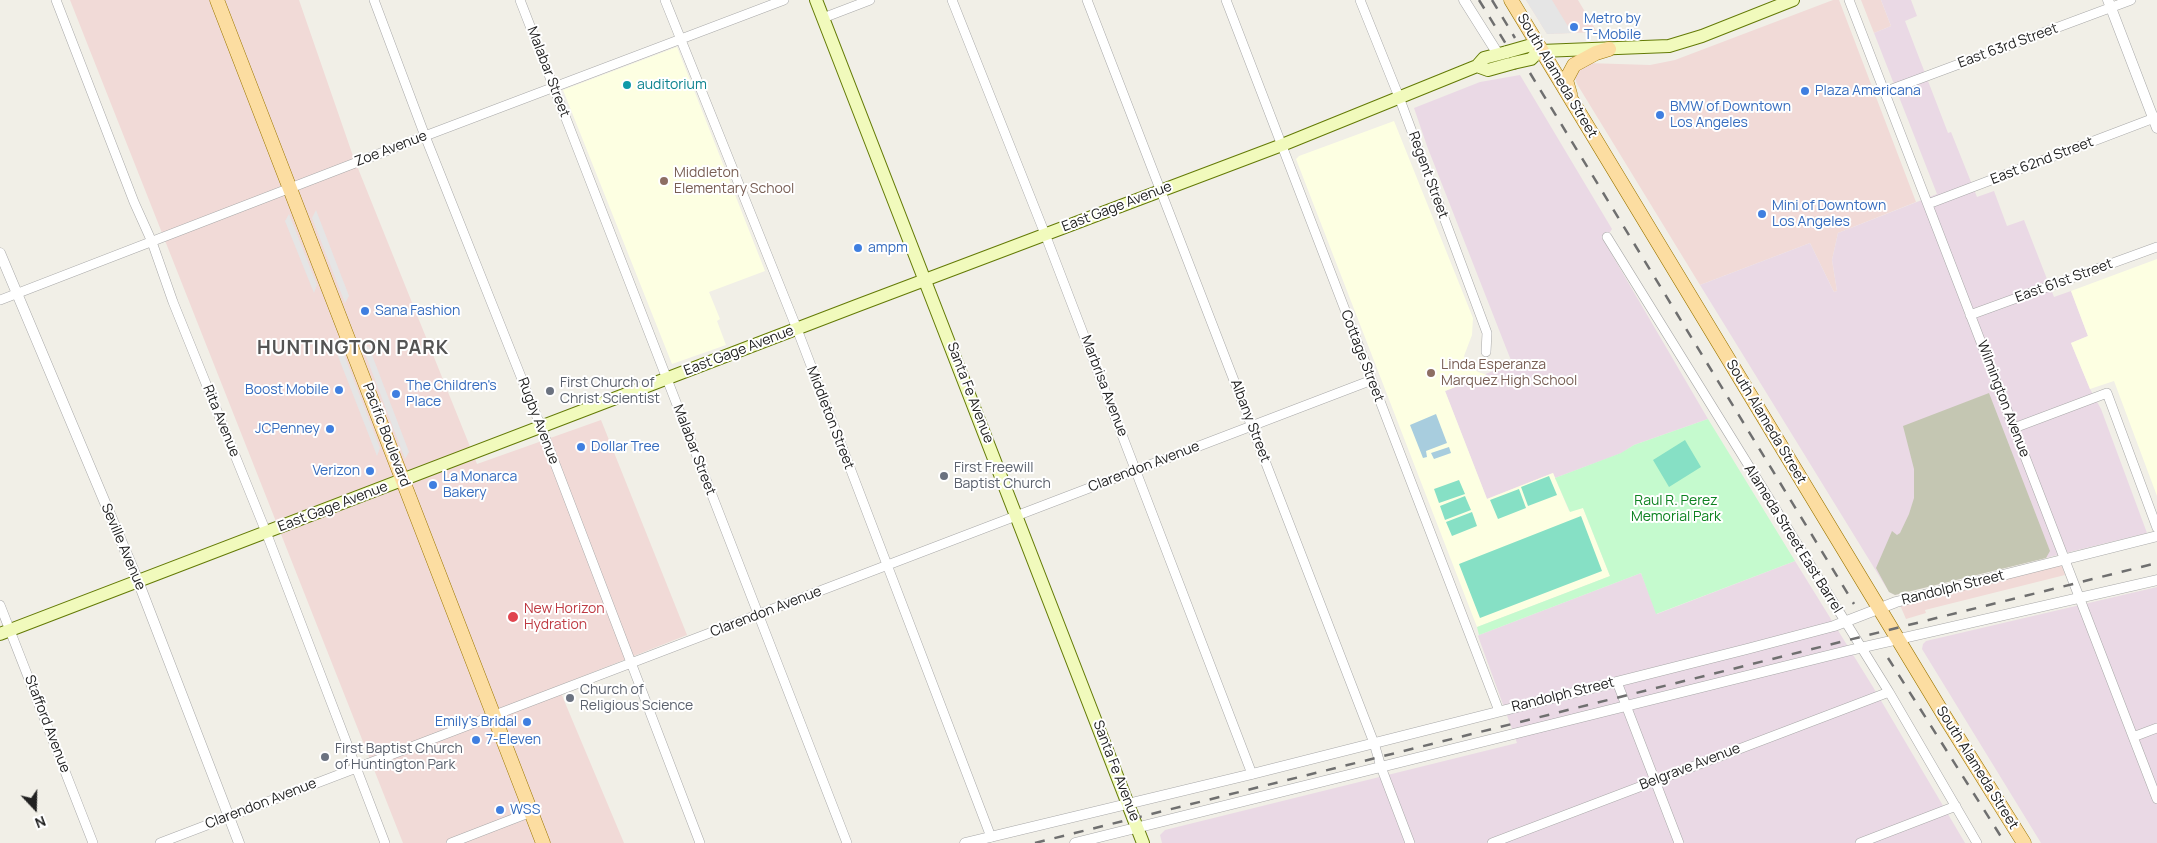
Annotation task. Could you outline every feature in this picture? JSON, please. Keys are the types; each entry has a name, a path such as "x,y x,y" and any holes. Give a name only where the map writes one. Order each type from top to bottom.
{"main road":[{"name":"Pacific Boulevard","path":"217,0 543,843"},
{"name":"Santa Fe Avenue","path":"816,0 1143,843"},
{"name":"South Alameda Street","path":"1511,0 1534,51 1574,104 1897,639 2024,843"},
{"name":"East Gage Avenue","path":"5,632 1282,145 1477,66 1484,58 1534,51 1659,48 1679,44 1793,0"},
{"path":"1574,104 1566,80 1569,72 1574,65 1582,60 1609,49"},
{"name":"East Gage Avenue","path":"1477,66 1488,70 1506,56"}],"street":[{"name":"Rita Avenue","path":"56,0 134,202 152,242 173,302 266,532 385,843"},
{"name":"Rugby Avenue","path":"374,0 425,136 541,427 700,843"},
{"name":"Malabar Street","path":"520,0 759,615 832,810 847,843"},
{"name":"Middleton Street","path":"665,0 797,329 991,837"},
{"name":"Zoe Avenue","path":"0,300 680,38 784,0"},
{"path":"823,18 870,0"},
{"name":"Marbrisa Avenue","path":"952,0 1045,234 1252,774"},
{"name":"Albany Street","path":"1087,0 1162,190 1374,743 1381,768 1410,843"},
{"name":"Cottage Street","path":"1226,0 1499,711"},
{"name":"Regent Street","path":"1360,0 1399,97 1487,333 1486,352"},
{"path":"1464,0 1506,56"},
{"name":"Wilmington Avenue","path":"1849,0 2157,799"},
{"name":"East 63rd Street","path":"1884,92 2109,4 2131,0"},
{"path":"2109,4 2156,121"},
{"name":"East 62nd Street","path":"1928,204 2156,121"},
{"name":"Alameda Street East Barrel","path":"1607,237 1889,692 1977,843"},
{"name":"East 61st Street","path":"1970,315 2157,247"},
{"name":"Seville Avenue","path":"0,253 138,581 239,843"},
{"name":"Clarendon Avenue","path":"160,843 1372,380"},
{"path":"2014,428 2107,393 2157,528"},
{"name":"Randolph Street","path":"965,843 1128,802 1252,774 1757,647 1844,622 1879,608 2157,536"},
{"name":"Randolph Street","path":"1075,843 1860,647 2080,599 2157,580"},
{"name":"Stafford Avenue","path":"0,605 5,632 93,843"},
{"path":"1617,682 1679,843"},
{"name":"Belgrave Avenue","path":"1492,843 1889,692"},
{"path":"2133,737 2157,728"},
{"path":"1860,843 1956,806"},
{"path":"451,843 530,812"}],"shaded area":[{"path":"70,0 299,0 353,156 477,464 601,420 687,635 558,686 624,843 403,843"},
{"path":"1526,0 1578,0 1597,32 1547,34"},
{"path":"1526,0 1552,0 1572,33 1547,34"},
{"path":"1833,0 1839,0 1916,202 1838,233 1832,260 1837,291 1834,292 1810,243 1700,285 1577,84 1575,78 1577,71 1587,63 1650,65 1675,60"},
{"path":"1861,0 1881,0 1891,26 1874,33"},
{"path":"1881,0 1911,0 1917,16 1905,21 1948,133 1951,132 1977,197 1994,191 2007,226 2024,220 2054,297 2071,291 2088,336 2071,343 2090,389 2101,409 2147,533 1895,595 1889,592 1700,285 1810,243 1834,292 1837,291 1832,260 1838,233 1937,194 1874,33 1891,26"},
{"name":"Middleton Elementary School","path":"677,47 765,271 709,292 720,319 717,321 726,345 672,364 563,90"},
{"path":"1520,75 1612,229 1604,241 1708,419 1634,445 1622,453 1555,478 1553,473 1487,499 1445,391 1512,363 1414,108 1480,82"},
{"name":"Linda Esperanza Marquez High School","path":"1394,121 1473,318 1472,335 1464,356 1468,365 1478,372 1487,375 1445,391 1487,499 1553,473 1569,511 1583,508 1610,576 1477,627 1296,159 1299,156"},
{"path":"316,210 349,296 345,303 312,218"},
{"path":"289,214 317,285 314,293 285,221"},
{"path":"2157,259 2157,496 2114,381 2090,389 2071,343 2088,336 2071,291"},
{"path":"340,344 380,448 377,456 336,351"},
{"path":"365,346 369,347 409,452 405,459 364,351"},
{"path":"1989,393 2050,551 2046,558 1895,595 1889,592 1876,568 1892,531 1897,535 1900,533 1914,498 1914,469 1903,426"},
{"path":"1795,561 1873,687 1965,843 1162,843 1160,835 1165,830 1517,743 1479,635 1641,573 1657,614"},
{"path":"2062,565 2065,575 1925,610 1926,613 1906,619 1900,605"},
{"path":"2157,587 2157,843 2041,843 1922,649 1923,644 1926,641"}],"green space":[{"name":"Raul R. Perez Memorial Park","path":"1708,419 1795,561 1656,614 1641,573 1479,635 1477,627 1610,576 1583,508 1570,512 1555,478 1621,453 1634,445"},
{"path":"1685,440 1701,467 1669,487 1653,460"},
{"path":"1549,476 1557,495 1528,506 1521,487"},
{"path":"1459,480 1465,494 1439,503 1434,489"},
{"path":"1519,489 1526,508 1498,519 1490,500"},
{"path":"1465,496 1471,510 1445,520 1440,506"},
{"path":"1472,512 1477,526 1452,536 1446,522"},
{"path":"1581,516 1602,571 1480,618 1459,564"}],"water":[{"path":"1436,414 1447,443 1426,451 1427,457 1423,458 1410,425"},
{"path":"1449,447 1451,453 1434,459 1431,453"}],"railway":[{"path":"1479,0 1506,44"},
{"path":"1492,0 1515,38"},
{"path":"1530,73 1854,604"},
{"path":"1035,843 2157,563"},
{"path":"1888,658 2005,843"}],"place":[{"name":"Metro by T-Mobile","path":"1574,27"},
{"name":"auditorium","path":"627,85"},
{"name":"Plaza Americana","path":"1805,91"},
{"name":"BMW of Downtown Los Angeles","path":"1660,115"},
{"name":"Middleton Elementary School","path":"664,181"},
{"name":"Mini of Downtown Los Angeles","path":"1762,214"},
{"name":"ampm","path":"858,248"},
{"name":"Sana Fashion","path":"365,311"},
{"name":"Linda Esperanza Marquez High School","path":"1431,373"},
{"name":"Boost Mobile","path":"339,390"},
{"name":"First Church of Christ Scientist","path":"550,391"},
{"name":"The Children's Place","path":"396,394"},
{"name":"JCPenney","path":"330,429"},
{"name":"Dollar Tree","path":"581,447"},
{"name":"Verizon","path":"370,471"},
{"name":"First Freewill Baptist Church","path":"944,476"},
{"name":"La Monarca Bakery","path":"433,485"},
{"name":"New Horizon Hydration","path":"513,617"},
{"name":"Church of Religious Science","path":"570,698"},
{"name":"Emily's Bridal","path":"527,722"},
{"name":"7-Eleven","path":"476,740"},
{"name":"First Baptist Church of Huntington Park","path":"325,757"},
{"name":"WSS","path":"500,810"}],"district":[{"name":"HUNTINGTON PARK","path":"353,349"}]}
